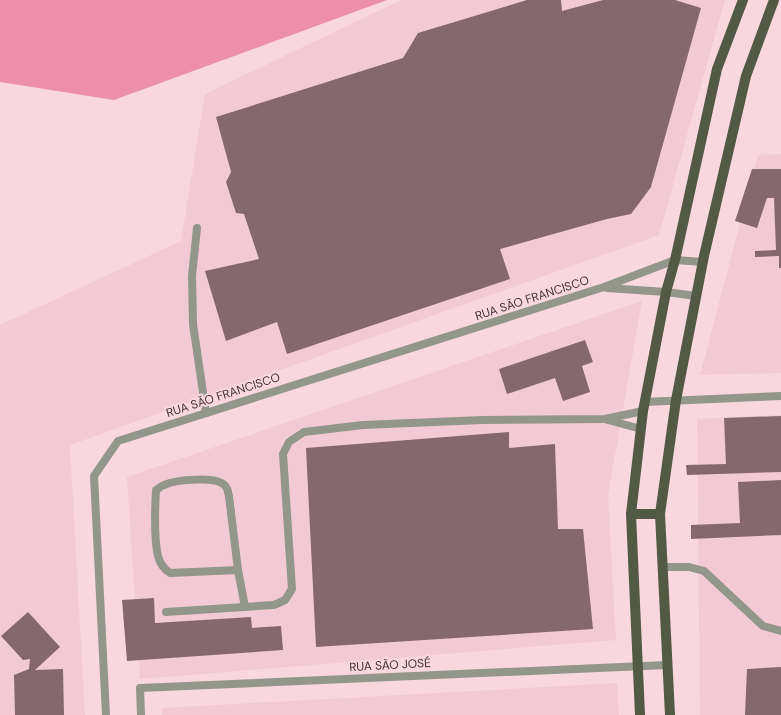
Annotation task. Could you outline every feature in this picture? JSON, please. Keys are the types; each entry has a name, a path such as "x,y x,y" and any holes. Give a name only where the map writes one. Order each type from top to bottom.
{"main road":[{"path":"640,715 631,514 644,407 666,292 675,260 717,69 743,0"},
{"path":"670,715 660,514 676,400 703,262 746,76 774,0"},
{"path":"631,514 660,514"}],"street":[{"path":"196,228 192,276 193,324 206,413"},
{"name":"RUA SÃO FRANCISCO","path":"106,715 94,476 118,441 604,287 675,260 703,262"},
{"name":"RUA SÃO FRANCISCO","path":"604,287 696,296"},
{"path":"605,419 644,407 676,400 781,396"},
{"path":"166,612 274,605 285,600 292,589 283,454 289,442 304,432 363,425 482,420 605,419 641,429"},
{"path":"238,570 170,573 164,570 158,557 156,540 156,490 163,485 187,480 210,479 220,482 226,486 229,496 238,570 245,607"},
{"path":"663,567 689,567 704,571 763,626 781,631"},
{"name":"RUA SÃO JOSÉ","path":"141,715 140,688 667,665"}],"shaded area":[{"path":"0,0 387,0 114,100 0,82"},
{"path":"401,0 725,0 659,235 70,445 85,715 0,715 0,325 181,241 205,94"},
{"path":"781,154 781,373 700,375 758,155"},
{"path":"642,301 608,495 616,640 140,679 127,477"},
{"path":"781,415 781,715 700,715 697,419"},
{"path":"617,683 619,715 162,715 162,708"}],"building":[{"path":"527,0 561,0 562,11 603,0 675,0 701,8 651,187 631,214 607,219 500,249 510,279 287,354 277,322 226,341 205,271 259,259 244,214 236,213 226,182 231,172 216,117 403,58 418,33"},
{"path":"752,169 781,169 781,268 779,268 779,256 755,257 755,251 776,250 774,198 767,198 757,228 735,221"},
{"path":"585,340 593,362 582,366 590,392 563,401 555,378 507,394 499,369"},
{"path":"781,416 781,472 687,475 686,465 726,464 724,418"},
{"path":"509,432 509,448 555,444 558,529 583,529 593,629 316,647 306,448"},
{"path":"781,480 781,535 691,539 691,525 740,523 738,482"},
{"path":"154,598 155,623 251,617 252,628 281,626 283,650 127,661 122,600"},
{"path":"28,612 60,647 35,670 63,669 64,715 15,715 14,675 29,669 30,659 23,660 1,636"},
{"path":"781,667 781,715 745,715 747,669"}]}
